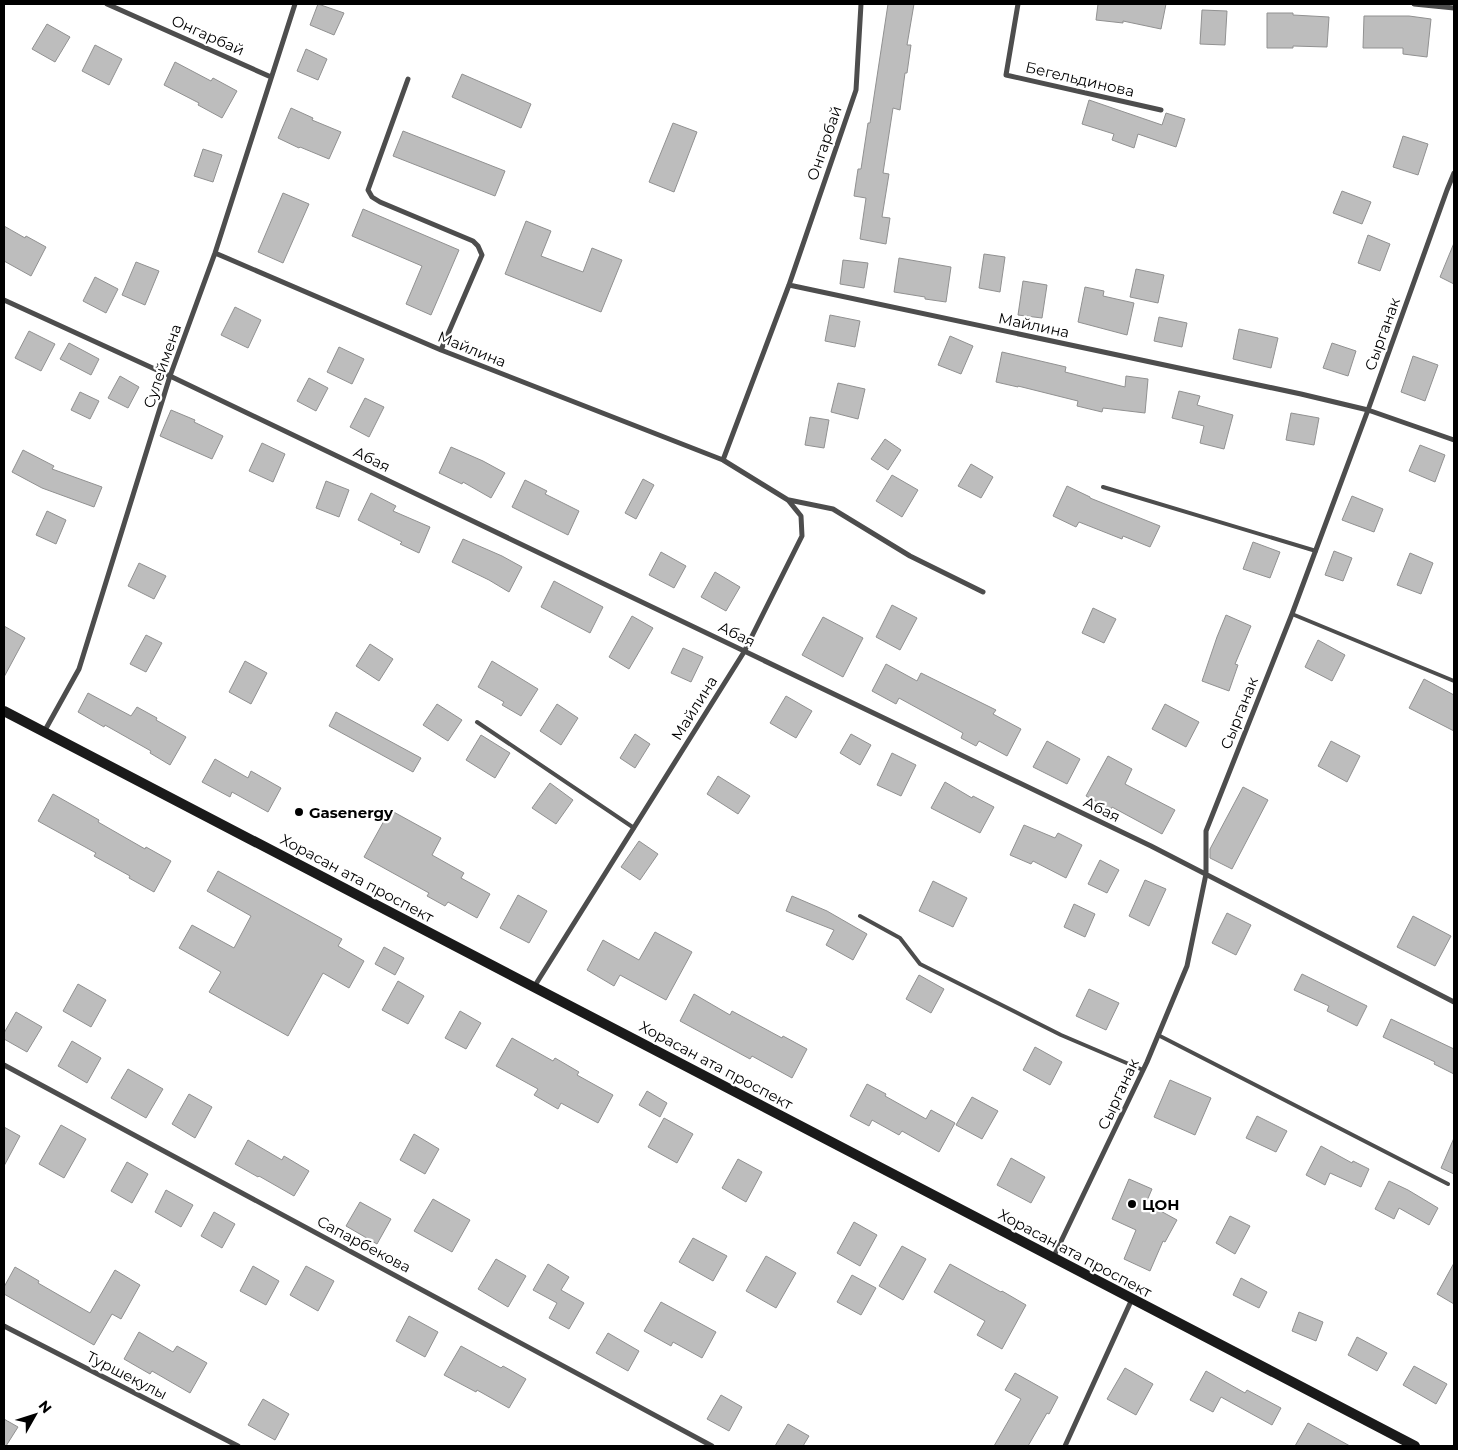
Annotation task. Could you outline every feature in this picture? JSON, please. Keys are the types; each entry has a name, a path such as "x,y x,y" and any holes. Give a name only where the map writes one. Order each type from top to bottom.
{"main road":[{"name":"Хорасан ата проспект","path":"4,711 1415,1446"}],"street":[{"name":"Онгарбай","path":"107,4 271,77"},
{"name":"Сулеймена","path":"44,732 79,669 170,376 215,252 295,4"},
{"name":"Онгарбай","path":"788,286 856,90 861,4"},
{"name":"Бегельдинова","path":"1018,4 1006,75 1161,110"},
{"path":"1414,4 1454,8"},
{"path":"408,79 368,190 372,198 473,241 478,246 482,255 441,350"},
{"name":"Сырганак","path":"1053,1258 1143,1070 1187,966 1206,874 1206,831 1316,551 1454,173"},
{"name":"Майлина","path":"215,252 441,350 723,460 788,500 801,516 802,536 744,652 534,987"},
{"name":"Майлина","path":"788,286 1291,392 1368,410 1454,440"},
{"path":"723,460 788,286"},
{"name":"Абая","path":"4,300 170,376 1134,838 1454,1002"},
{"path":"788,500 833,509 910,556 983,592"},
{"name":"Сапарбекова","path":"4,1065 712,1446"},
{"path":"1065,1446 1132,1299"},
{"name":"Туршекулы","path":"4,1326 238,1446"}],"lane":[{"path":"1103,487 1316,551"},
{"path":"1292,614 1441,674 1454,681"},
{"path":"477,722 634,828"},
{"path":"860,916 900,938 920,964 1061,1035 1143,1070"},
{"path":"1158,1035 1448,1184"}],"building":[{"path":"318,4 344,13 334,35 310,25"},
{"path":"888,4 914,4 907,45 911,45 907,73 905,73 900,110 893,108 883,173 889,174 882,217 890,218 886,244 860,239 866,198 854,196 858,169 861,169 868,123 870,123"},
{"path":"1098,4 1166,4 1161,29 1123,21 1123,23 1096,20"},
{"path":"1202,10 1227,11 1225,45 1200,44"},
{"path":"1267,13 1293,13 1293,15 1329,17 1327,47 1293,46 1293,48 1267,48"},
{"path":"1364,16 1409,16 1431,19 1427,57 1403,54 1403,48 1363,48"},
{"path":"47,24 70,37 55,62 32,49"},
{"path":"95,45 122,59 109,85 82,71"},
{"path":"306,49 327,59 318,80 297,71"},
{"path":"175,62 211,81 213,78 237,91 222,118 198,105 199,103 164,85"},
{"path":"462,74 531,104 521,128 452,97"},
{"path":"1089,100 1162,125 1166,113 1185,119 1176,147 1138,134 1134,148 1112,140 1114,134 1082,124"},
{"path":"291,108 313,118 312,120 341,132 329,159 278,138"},
{"path":"673,123 697,132 674,192 649,182"},
{"path":"403,131 505,171 495,196 393,156"},
{"path":"1403,136 1428,144 1418,175 1393,167"},
{"path":"203,149 222,155 213,182 194,176"},
{"path":"1342,191 1371,202 1362,224 1333,213"},
{"path":"283,193 309,204 283,263 258,252"},
{"path":"363,209 459,250 431,315 406,304 422,266 352,236"},
{"path":"526,221 551,231 541,256 583,272 592,248 622,260 601,312 505,274"},
{"path":"4,226 46,247 31,276 4,261"},
{"path":"1368,235 1390,244 1380,271 1358,263"},
{"path":"1454,243 1454,284 1440,277"},
{"path":"984,254 1005,257 1000,292 979,288"},
{"path":"899,258 951,267 946,302 894,292"},
{"path":"843,260 868,263 864,288 840,284"},
{"path":"136,262 159,271 145,305 122,295"},
{"path":"1136,269 1164,275 1158,303 1130,297"},
{"path":"95,277 118,289 106,313 83,301"},
{"path":"1023,281 1047,285 1042,318 1018,315"},
{"path":"1085,287 1104,291 1103,296 1134,303 1127,335 1078,322"},
{"path":"235,307 261,320 248,348 221,335"},
{"path":"830,315 860,321 855,347 825,341"},
{"path":"1159,317 1187,323 1182,347 1154,341"},
{"path":"1239,329 1278,338 1271,368 1233,359"},
{"path":"29,331 55,344 41,371 15,358"},
{"path":"950,336 973,346 961,374 938,365"},
{"path":"69,343 99,359 91,375 60,359"},
{"path":"1332,343 1356,351 1348,376 1323,368"},
{"path":"339,347 364,359 352,384 327,372"},
{"path":"1002,352 1066,367 1065,372 1125,387 1126,376 1148,379 1145,413 1103,408 1102,412 1077,406 1078,401 996,382"},
{"path":"1413,356 1438,365 1425,401 1401,392"},
{"path":"120,376 139,387 128,408 108,398"},
{"path":"309,378 328,388 316,411 297,401"},
{"path":"838,383 865,389 858,419 831,412"},
{"path":"1179,391 1200,396 1197,405 1233,415 1224,449 1200,443 1204,426 1172,418"},
{"path":"80,392 99,401 90,419 71,410"},
{"path":"365,398 384,407 369,437 350,427"},
{"path":"171,410 195,420 194,422 223,436 212,459 160,436"},
{"path":"1291,413 1319,418 1314,445 1286,440"},
{"path":"810,417 829,420 824,448 805,445"},
{"path":"885,439 901,450 888,470 871,459"},
{"path":"262,443 285,454 273,482 249,471"},
{"path":"1420,445 1445,455 1435,482 1409,471"},
{"path":"451,447 505,473 491,498 463,482 462,484 439,473"},
{"path":"23,450 54,466 52,469 102,487 94,507 42,488 12,472"},
{"path":"971,464 993,477 981,498 958,486"},
{"path":"892,475 918,490 902,517 876,501"},
{"path":"643,479 654,485 636,519 625,513"},
{"path":"525,480 547,491 545,494 579,511 568,535 512,507"},
{"path":"326,481 349,490 339,517 316,508"},
{"path":"1067,486 1090,498 1160,526 1150,547 1123,536 1122,539 1079,522 1076,527 1053,516"},
{"path":"371,493 396,506 393,511 430,527 419,553 400,544 402,542 358,520"},
{"path":"1352,496 1383,509 1374,532 1342,520"},
{"path":"47,511 66,520 56,544 36,535"},
{"path":"463,539 522,567 509,592 452,562"},
{"path":"1253,542 1280,552 1270,578 1243,569"},
{"path":"1334,551 1352,558 1343,581 1325,575"},
{"path":"661,552 686,566 674,588 649,575"},
{"path":"1410,553 1433,563 1421,594 1397,585"},
{"path":"139,563 166,576 154,599 128,586"},
{"path":"715,572 740,587 726,611 701,597"},
{"path":"554,581 603,607 590,633 541,607"},
{"path":"892,605 917,618 900,650 876,637"},
{"path":"1093,608 1116,619 1104,643 1082,633"},
{"path":"1226,615 1251,626 1235,664 1238,665 1229,691 1202,681"},
{"path":"632,616 653,628 629,669 609,657"},
{"path":"823,617 863,638 843,677 802,655"},
{"path":"4,626 25,638 4,677"},
{"path":"146,635 162,643 146,672 130,664"},
{"path":"1318,640 1345,655 1332,681 1305,667"},
{"path":"370,644 393,659 379,681 356,666"},
{"path":"683,648 703,657 691,682 671,673"},
{"path":"245,661 267,673 251,704 229,692"},
{"path":"492,661 538,689 521,716 502,705 504,702 478,687"},
{"path":"886,664 917,681 921,673 996,710 993,714 1021,729 1007,756 979,741 976,746 961,738 963,733 899,698 896,704 872,691"},
{"path":"1424,679 1454,695 1454,731 1409,708"},
{"path":"88,693 131,716 137,707 186,737 170,765 150,753 151,751 78,712"},
{"path":"786,696 812,711 796,738 770,723"},
{"path":"437,704 462,720 448,741 423,725"},
{"path":"557,704 578,718 561,745 540,731"},
{"path":"1165,704 1199,722 1186,747 1152,729"},
{"path":"336,712 421,758 413,772 329,726"},
{"path":"635,734 650,744 635,768 620,758"},
{"path":"851,734 871,745 860,765 840,753"},
{"path":"481,735 510,753 495,778 466,760"},
{"path":"1047,741 1080,759 1067,784 1033,767"},
{"path":"1331,741 1360,756 1347,782 1318,766"},
{"path":"892,753 916,765 901,796 877,785"},
{"path":"1108,756 1132,769 1125,784 1175,810 1162,834 1112,807 1111,809 1086,796"},
{"path":"215,759 248,778 251,771 281,788 268,812 232,792 230,797 202,782"},
{"path":"718,776 750,796 738,814 707,794"},
{"path":"945,782 972,798 973,796 994,807 980,833 931,808"},
{"path":"550,783 573,800 556,824 532,808"},
{"path":"1243,787 1268,800 1232,869 1210,858 1210,849"},
{"path":"53,794 145,849 146,847 171,861 154,892 94,856 96,853 38,821"},
{"path":"390,810 441,838 432,855 464,873 461,878 490,894 477,918 448,902 445,906 427,896 429,893 364,857"},
{"path":"1024,825 1055,838 1058,833 1082,845 1066,878 1033,861 1031,864 1010,855"},
{"path":"639,841 658,854 640,880 621,867"},
{"path":"1100,860 1119,870 1107,893 1088,884"},
{"path":"218,871 342,939 338,946 364,961 349,988 323,973 288,1036 209,992 221,972 179,948 192,925 234,948 251,916 207,891"},
{"path":"1145,880 1166,889 1149,926 1129,916"},
{"path":"933,881 967,898 953,927 919,911"},
{"path":"518,895 547,911 529,943 500,928"},
{"path":"792,896 827,911 867,934 853,960 826,945 834,930 786,911"},
{"path":"1074,904 1095,914 1085,937 1064,927"},
{"path":"1227,913 1251,925 1236,955 1212,943"},
{"path":"1413,916 1451,936 1435,966 1397,947"},
{"path":"655,932 692,952 666,1000 620,975 614,986 587,970 603,940 639,960"},
{"path":"384,947 404,958 395,975 375,964"},
{"path":"1302,974 1367,1006 1357,1026 1327,1011 1329,1006 1294,990"},
{"path":"919,975 944,989 931,1013 906,999"},
{"path":"398,981 424,996 408,1024 382,1010"},
{"path":"78,984 106,1000 91,1027 63,1011"},
{"path":"1089,989 1119,1003 1106,1030 1076,1016"},
{"path":"694,994 730,1015 732,1011 807,1049 792,1078 752,1056 750,1059 680,1021"},
{"path":"460,1011 481,1023 466,1049 445,1038"},
{"path":"16,1012 42,1027 27,1052 4,1039 4,1033"},
{"path":"1391,1019 1454,1049 1454,1074 1434,1064 1435,1062 1383,1037"},
{"path":"512,1038 553,1061 555,1058 579,1072 577,1075 613,1095 598,1123 561,1103 558,1109 534,1095 538,1089 496,1066"},
{"path":"72,1041 101,1058 87,1083 58,1066"},
{"path":"1035,1047 1062,1062 1050,1085 1023,1070"},
{"path":"128,1069 163,1089 146,1118 111,1098"},
{"path":"1170,1080 1211,1098 1195,1135 1154,1117"},
{"path":"867,1084 926,1119 931,1110 955,1123 939,1152 902,1131 899,1135 872,1120 869,1126 850,1116"},
{"path":"647,1091 667,1103 660,1117 639,1105"},
{"path":"189,1094 212,1107 195,1138 172,1124"},
{"path":"972,1097 998,1111 982,1139 956,1125"},
{"path":"1257,1116 1287,1131 1276,1152 1246,1138"},
{"path":"664,1118 693,1134 677,1163 648,1147"},
{"path":"61,1125 86,1139 64,1178 39,1164"},
{"path":"4,1127 20,1136 4,1166"},
{"path":"414,1134 439,1149 425,1174 400,1160"},
{"path":"1454,1138 1454,1174 1441,1168"},
{"path":"248,1140 282,1160 284,1156 309,1171 294,1196 235,1164"},
{"path":"1321,1146 1352,1163 1353,1161 1369,1169 1361,1187 1330,1173 1325,1185 1306,1175"},
{"path":"1011,1158 1045,1177 1031,1203 997,1185"},
{"path":"738,1159 762,1172 746,1202 722,1188"},
{"path":"127,1162 148,1174 132,1203 111,1191"},
{"path":"1129,1179 1152,1189 1146,1203 1177,1220 1165,1242 1163,1241 1150,1271 1124,1259 1136,1230 1112,1219"},
{"path":"1389,1181 1438,1208 1429,1225 1399,1208 1394,1219 1375,1209"},
{"path":"166,1190 193,1205 181,1227 155,1212"},
{"path":"433,1199 470,1220 452,1252 414,1231"},
{"path":"360,1202 391,1219 377,1244 346,1226"},
{"path":"214,1212 235,1224 222,1248 201,1236"},
{"path":"1230,1216 1250,1226 1235,1254 1216,1243"},
{"path":"854,1222 877,1235 860,1266 837,1253"},
{"path":"693,1238 727,1256 713,1281 679,1262"},
{"path":"902,1246 926,1259 903,1300 879,1286"},
{"path":"766,1256 796,1273 776,1308 746,1291"},
{"path":"496,1259 526,1276 508,1307 478,1289"},
{"path":"1454,1263 1454,1304 1437,1294"},
{"path":"548,1264 569,1277 561,1290 584,1303 569,1329 549,1318 557,1303 533,1290"},
{"path":"950,1264 1026,1305 1002,1349 977,1335 985,1321 934,1292"},
{"path":"253,1266 279,1281 266,1305 240,1291"},
{"path":"306,1266 334,1281 318,1311 290,1295"},
{"path":"15,1267 39,1281 38,1283 90,1313 115,1270 140,1285 121,1319 112,1314 94,1345 4,1294 4,1287"},
{"path":"852,1275 876,1288 861,1315 837,1302"},
{"path":"1241,1278 1267,1292 1259,1308 1233,1295"},
{"path":"661,1302 716,1332 702,1358 673,1342 671,1346 644,1331"},
{"path":"1299,1312 1323,1322 1316,1341 1292,1331"},
{"path":"409,1316 438,1332 425,1357 396,1341"},
{"path":"139,1332 173,1352 177,1346 207,1363 190,1393 152,1371 150,1374 124,1359"},
{"path":"608,1333 639,1351 628,1371 596,1353"},
{"path":"1357,1337 1387,1353 1377,1371 1348,1355"},
{"path":"461,1346 501,1368 503,1366 526,1379 509,1408 477,1390 476,1392 444,1375"},
{"path":"1414,1366 1447,1384 1436,1404 1403,1385"},
{"path":"1125,1368 1153,1384 1136,1415 1107,1399"},
{"path":"1206,1371 1245,1393 1247,1390 1281,1408 1272,1425 1221,1397 1213,1412 1190,1400"},
{"path":"1015,1373 1058,1397 1028,1446 994,1446 1021,1399 1005,1390"},
{"path":"721,1395 742,1407 729,1431 707,1419"},
{"path":"263,1399 289,1414 275,1440 248,1425"},
{"path":"4,1419 18,1427 6,1446 4,1446"},
{"path":"1308,1423 1350,1446 1295,1446"},
{"path":"788,1424 809,1436 803,1446 775,1446"}],"place":[{"name":"Gasenergy","path":"299,812"},
{"name":"ЦОН","path":"1132,1204"}]}
